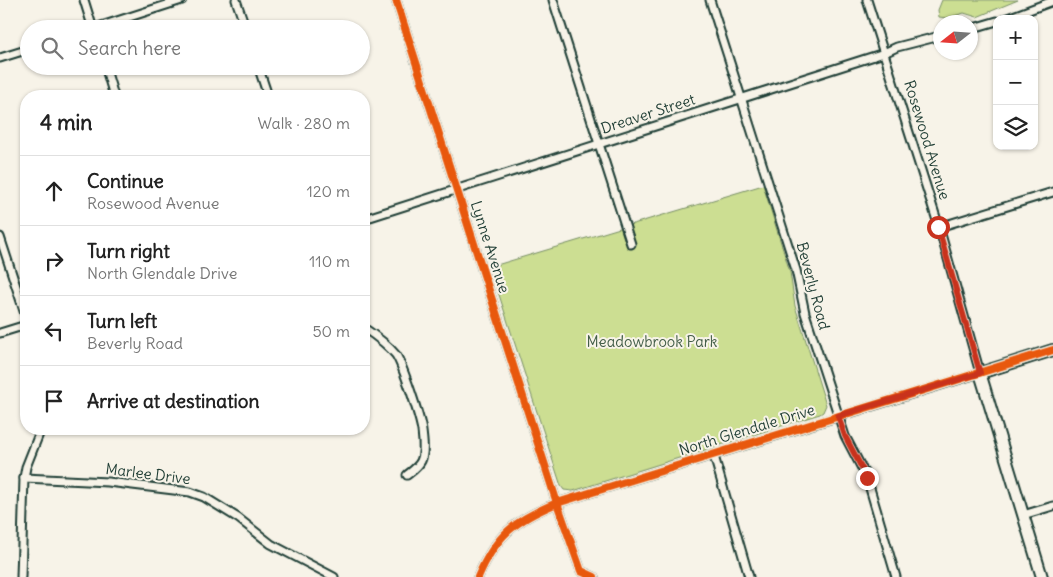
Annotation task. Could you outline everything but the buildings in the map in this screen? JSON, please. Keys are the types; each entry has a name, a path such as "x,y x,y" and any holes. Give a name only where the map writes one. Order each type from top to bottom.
{"street":[{"path":"84,0 90,20"},
{"path":"120,20 182,0"},
{"path":"236,0 243,20"},
{"name":"Lynne Avenue","path":"396,0 557,503 581,571 594,577"},
{"path":"553,0 631,244"},
{"name":"Beverly Road","path":"710,0 796,270 805,314 845,436 867,478 896,577"},
{"name":"Rosewood Avenue","path":"867,0 938,227 1042,577"},
{"path":"1016,15 1053,1"},
{"path":"978,27 993,22"},
{"name":"Dreaver Street","path":"370,217 884,53 897,47 933,38"},
{"path":"0,58 20,52"},
{"path":"108,75 112,90"},
{"path":"261,75 266,90"},
{"path":"938,227 1053,192"},
{"path":"0,237 20,299"},
{"path":"0,333 20,327"},
{"path":"370,332 379,338 397,357 422,430 423,453 421,462 407,475"},
{"name":"North Glendale Drive","path":"478,577 491,550 510,528 536,512 557,503 1053,350"},
{"path":"21,577 24,478 26,466 39,435"},
{"path":"714,456 749,577"},
{"name":"Marlee Drive","path":"24,478 108,482 190,492 204,497 238,518 271,544 334,577"},
{"path":"1023,515 1053,506"}],"green space":[{"path":"942,0 1018,0 978,17 978,15 964,13 939,15 938,10"},
{"name":"Meadowbrook Park","path":"763,185 790,272 795,306 826,405 823,412 573,491 564,490 561,486 490,267"}],"cycle path":[{"path":"396,0 557,503 581,571 594,577"},
{"path":"478,577 492,550 508,531 529,516 557,503 1053,350"}],"route":[{"path":"867,478 845,436 838,416 980,373 938,227"}]}
